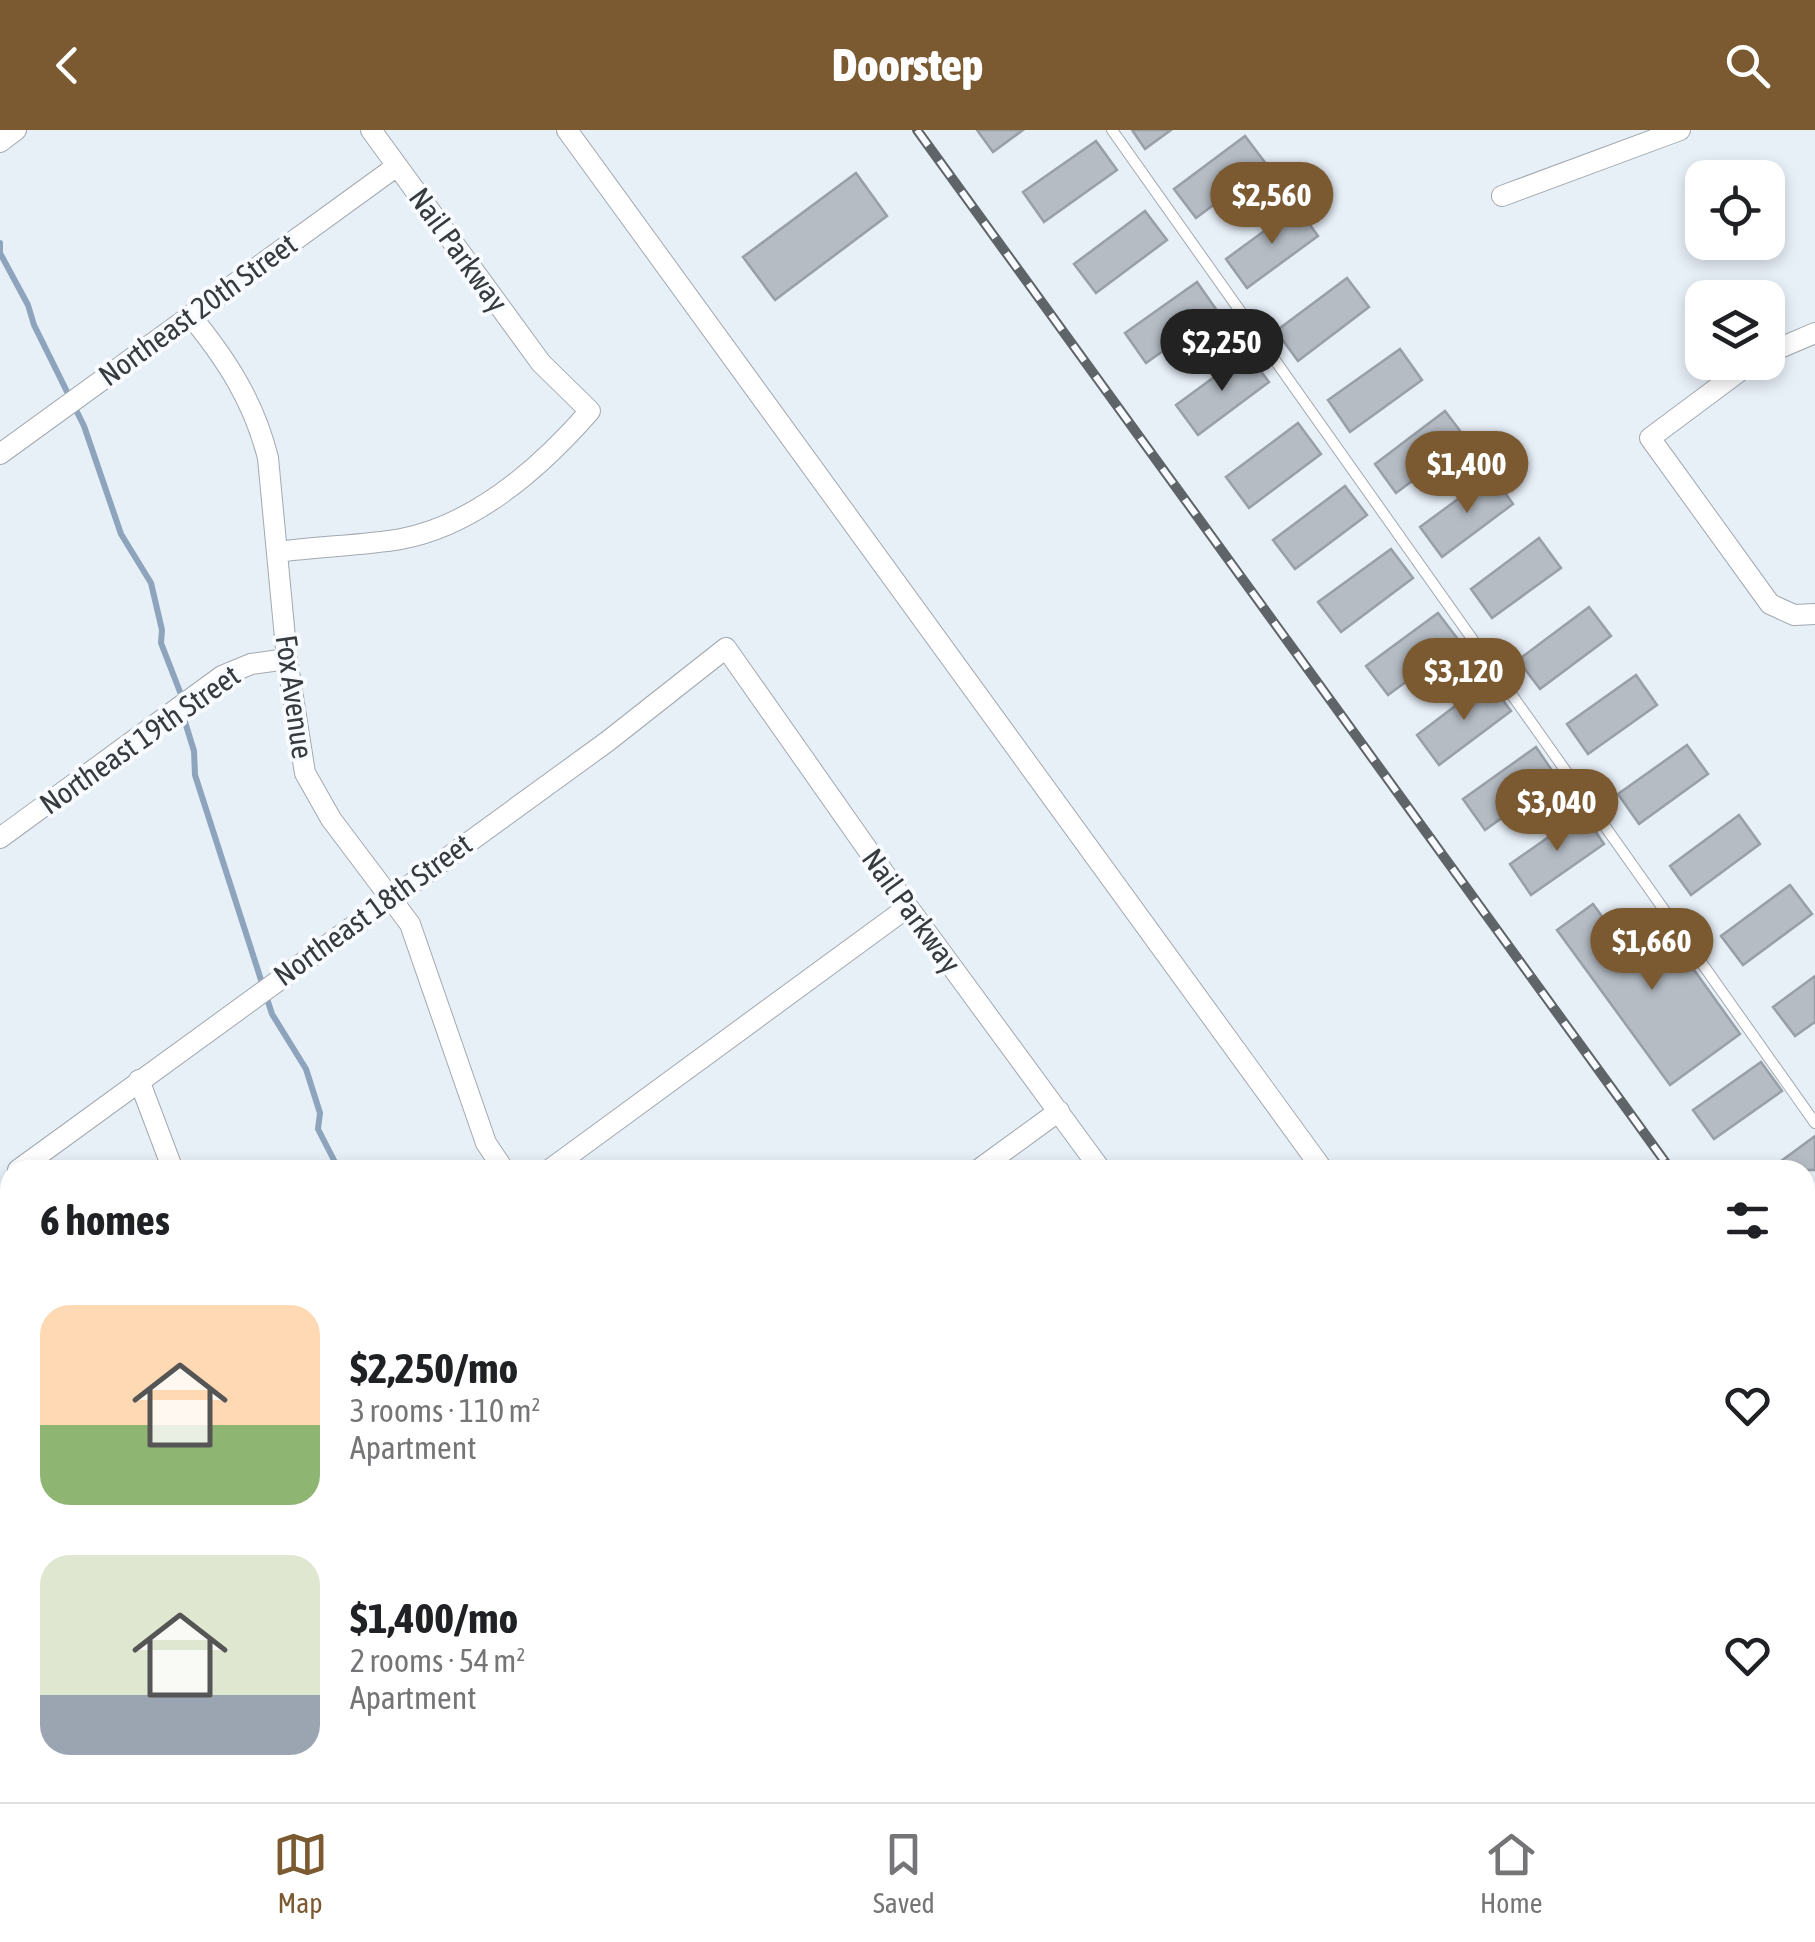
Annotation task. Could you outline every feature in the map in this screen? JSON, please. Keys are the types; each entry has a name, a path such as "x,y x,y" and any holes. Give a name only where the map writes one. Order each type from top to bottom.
{"street":[{"path":"0,142 16,130"},
{"name":"Nail Parkway","path":"278,552 398,540 446,525 554,453 590,411 541,364 371,130"},
{"path":"568,130 1316,1160"},
{"path":"1502,196 1680,130"},
{"name":"Northeast 20th Street","path":"0,454 397,166"},
{"name":"Fox Avenue","path":"190,315 230,366 261,429 268,458 304,774 332,819 410,924 486,1143 497,1160"},
{"path":"1785,346 1815,333"},
{"path":"1726,380 1650,438 1770,604 1783,612 1815,614"},
{"name":"Nail Parkway","path":"726,648 908,907 1094,1160"},
{"name":"Northeast 18th Street","path":"31,1160 608,742 726,648"},
{"name":"Northeast 19th Street","path":"0,838 235,669 288,659"},
{"path":"558,1160 908,907"},
{"path":"139,1080 169,1160"},
{"path":"992,1160 1059,1111"}],"lane":[{"path":"1112,130 1815,1123"}],"building":[{"path":"977,130 1023,130 993,152"},
{"path":"1132,130 1171,130 1145,149"},
{"path":"1245,136 1267,165 1196,218 1174,189"},
{"path":"1096,141 1117,170 1044,222 1023,192"},
{"path":"856,173 887,216 775,300 743,257"},
{"path":"1297,207 1318,236 1247,288 1226,259"},
{"path":"1145,211 1167,240 1096,293 1074,264"},
{"path":"1347,278 1369,307 1298,361 1276,331"},
{"path":"1197,282 1218,312 1146,363 1125,333"},
{"path":"1400,349 1422,380 1350,432 1328,400"},
{"path":"1247,353 1269,382 1198,435 1176,405"},
{"path":"1445,411 1467,440 1396,493 1375,464"},
{"path":"1298,423 1321,454 1249,508 1226,477"},
{"path":"1492,474 1513,504 1442,557 1420,527"},
{"path":"1345,486 1367,515 1295,569 1273,540"},
{"path":"1539,538 1561,568 1492,618 1471,589"},
{"path":"1391,549 1413,578 1341,632 1318,602"},
{"path":"1589,607 1611,636 1540,689 1518,660"},
{"path":"1438,613 1460,642 1388,695 1366,666"},
{"path":"1636,675 1657,705 1588,754 1567,724"},
{"path":"1488,681 1511,711 1439,765 1417,735"},
{"path":"1687,745 1708,774 1639,824 1618,794"},
{"path":"1536,747 1557,778 1485,830 1463,799"},
{"path":"1583,813 1604,844 1531,895 1510,864"},
{"path":"1739,815 1760,844 1691,895 1670,866"},
{"path":"1790,885 1812,914 1743,965 1721,936"},
{"path":"1593,904 1624,947 1659,921 1740,1034 1670,1085 1557,930"},
{"path":"1815,976 1815,1022 1795,1036 1773,1007"},
{"path":"1761,1062 1782,1091 1714,1139 1693,1110"},
{"path":"1815,1136 1815,1160 1783,1160"}],"waterway":[{"path":"0,243 0,253 84,426 121,534 151,583 162,630 161,643 182,697"},
{"path":"181,709 194,751 195,775 272,1014 306,1069 320,1113 318,1129 334,1160"}],"railway":[{"path":"917,130 1664,1160"}]}
